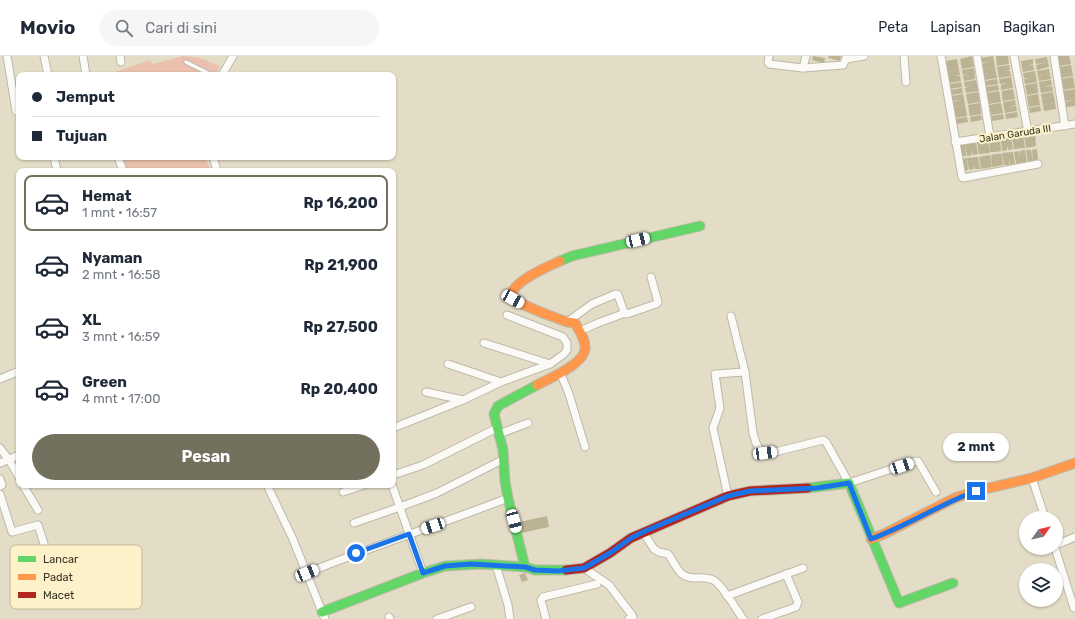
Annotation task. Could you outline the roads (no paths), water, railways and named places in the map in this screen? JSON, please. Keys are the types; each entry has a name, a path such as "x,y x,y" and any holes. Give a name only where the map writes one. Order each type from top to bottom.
{"street":[{"path":"7,56 16,111"},
{"path":"44,56 47,72"},
{"path":"83,56 86,72"},
{"path":"224,72 233,56"},
{"path":"769,56 769,64 803,68 843,65 847,57 864,56"},
{"path":"803,68 806,56"},
{"path":"904,56 906,82"},
{"path":"941,56 963,178 1038,164"},
{"path":"977,56 990,137"},
{"path":"1014,56 1028,132"},
{"path":"1054,56 1065,126"},
{"name":"Jalan Garuda III","path":"956,142 1075,124"},
{"path":"525,567 508,498 505,481 504,458 494,414 498,406 571,366 583,357 586,351 586,345 575,323 567,322 522,304 513,299 512,290 541,270 572,256 700,226"},
{"path":"580,331 598,322 658,303 651,277"},
{"path":"567,322 592,304 616,294 618,295 625,313"},
{"path":"396,427 463,400 501,382 550,364 567,350 568,347 563,337 507,315"},
{"path":"731,316 745,372 753,433 760,450 765,453 775,452 823,440 829,446 849,483 871,539 890,578 900,603 953,583"},
{"path":"484,343 550,364"},
{"path":"448,364 501,382"},
{"path":"560,372 569,394 585,447"},
{"path":"728,496 714,428 720,408 715,374 745,372"},
{"path":"0,379 16,373"},
{"path":"426,392 463,400"},
{"path":"396,474 423,465 498,431 528,423"},
{"path":"0,448 16,473"},
{"path":"0,463 16,456"},
{"path":"354,523 437,493 504,458"},
{"path":"269,488 292,537 323,616 423,573 445,566 471,564 496,565 525,567 535,570 558,571 584,568 643,532 728,496 750,491 817,488 849,483 917,461 920,462 936,492"},
{"path":"871,539 884,534 955,498 976,491 1032,478 1075,463"},
{"path":"1032,478 1043,511"},
{"path":"0,479 2,485 0,486"},
{"path":"25,488 38,510"},
{"path":"343,492 355,488"},
{"path":"393,488 423,573"},
{"path":"0,494 12,532 38,525 44,545"},
{"path":"307,573 508,498"},
{"path":"643,532 654,549 668,554 683,575 690,578 710,578 720,585 743,619"},
{"path":"1063,542 1075,538"},
{"path":"1057,555 1074,608"},
{"path":"496,565 508,605 510,619"},
{"path":"584,568 609,585 630,611 633,617 632,619 629,619"},
{"path":"727,596 803,568"},
{"path":"762,619 796,607 798,602 786,574"},
{"path":"546,619 541,600 543,597 597,584"},
{"path":"437,619 454,616 471,608"}],"lane":[{"path":"186,62 206,72"}]}
